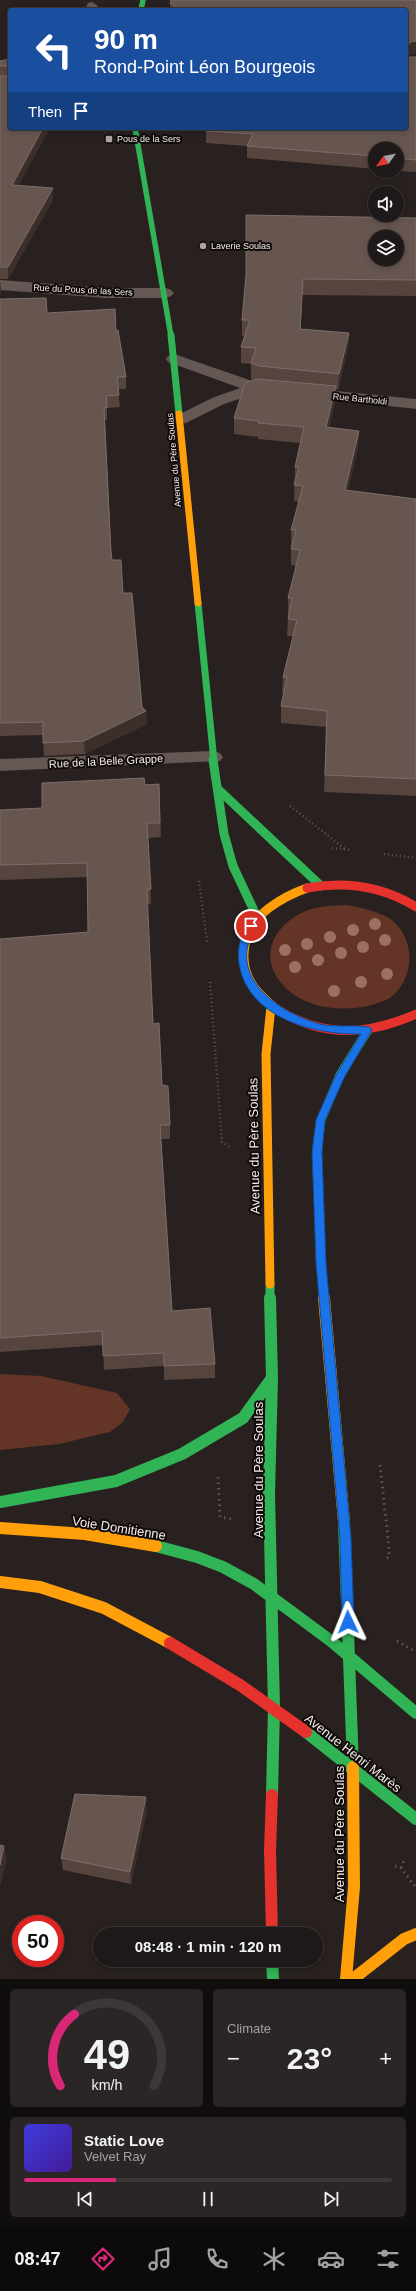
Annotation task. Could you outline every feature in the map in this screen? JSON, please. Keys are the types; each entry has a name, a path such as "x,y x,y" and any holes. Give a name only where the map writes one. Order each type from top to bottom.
{"main road":[{"name":"Avenue du Père Soulas","path":"135,130 166,293 174,359 212,757 220,791 224,834 235,870 257,917"},
{"path":"220,791 321,886"},
{"path":"414,904 391,893 368,887 344,884 321,886 284,896 257,917 246,934 242,953 245,972 255,991 271,1007 292,1019 316,1027 342,1031 368,1030 398,1023 416,1014"},
{"name":"Avenue du Père Soulas","path":"271,1007 266,1054 272,1378 268,1494 274,1707 270,1850 272,1927"},
{"name":"Avenue du Père Soulas","path":"346,1979 354,1887 353,1769 345,1538 321,1263 317,1152 321,1120 340,1075 368,1030"},
{"path":"0,1502 116,1481 182,1454 243,1418 272,1378"},
{"name":"Voie Domitienne","path":"0,1528 55,1531 137,1542 171,1549 223,1567 272,1596 348,1653"},
{"path":"0,1582 40,1587 104,1608 196,1657 274,1707"},
{"path":"348,1653 416,1713"},
{"name":"Avenue Henri Marès","path":"274,1707 416,1819"},
{"path":"353,1979 404,1939 416,1934"},
{"path":"272,1967 273,1979"}],"street":[{"name":"Rue du Pous de las Sers","path":"0,285 106,292 166,293"},
{"name":"Rue Bartholdi","path":"174,359 256,388 416,404"},
{"name":"Rue Bartholdi","path":"180,420 218,401 256,388"},
{"name":"Rue de la Belle Grappe","path":"0,765 212,757"}],"path":[{"path":"204,907 207,946"},
{"path":"210,977 222,1142 267,1169"},
{"path":"346,1572 389,1557 380,1460"},
{"path":"400,1868 416,1888"}],"shaded area":[{"path":"348,905 379,913 389,918 398,926 408,946 409,958 405,980 399,990 390,998 362,1007 331,1008 316,1005 301,999 289,991 279,980 273,969 270,959 274,939 287,922 306,911 322,907"},
{"path":"0,1374 41,1376 117,1393 130,1409 123,1422 110,1432 59,1444 0,1450"}],"building":[{"path":"171,0 416,0 416,41 410,42 408,46 408,8 177,8 170,3"},
{"path":"408,57 416,57 416,160 404,159 404,142 368,142 368,155 247,146 253,134 206,131 408,130"},
{"path":"8,59 8,66 0,66 0,61"},
{"path":"0,76 8,76 8,130 42,130 12,185 53,188 8,267 0,267"},
{"path":"246,215 368,217 368,222 404,222 404,218 416,218 416,280 303,279 300,329 349,333 339,374 259,366 251,363 256,348 241,347 250,320 242,320 246,275"},
{"path":"46,298 47,313 115,309 116,331 118,330 126,377 117,377 119,395 106,396 107,408 104,408 111,552 112,560 121,560 123,593 132,593 142,707 146,711 84,741 43,743 43,722 0,723 0,299"},
{"path":"257,379 336,386 326,427 359,431 345,490 416,499 416,779 325,775 327,711 281,706 287,677 283,677 297,620 288,619 292,598 288,598 300,550 291,549 296,530 291,530 303,486 294,485 299,467 295,467 304,427 258,423 259,421 234,418 245,383"},
{"path":"144,778 145,785 159,784 160,823 147,823 151,889 147,890 153,1024 159,1023 162,1085 168,1086 170,1125 160,1125 172,1311 210,1308 215,1364 164,1366 164,1353 103,1356 102,1331 0,1338 0,939 88,932 87,863 0,865 0,810 42,808 42,783"},
{"path":"75,1794 146,1797 130,1872 61,1858"},
{"path":"0,1845 4,1846 0,1865"}],"traffic: fast":[{"path":"141,8 143,0"},
{"path":"135,130 170,322 179,414"},
{"path":"198,603 213,757 224,834 233,866 257,917"},
{"path":"220,791 321,886"},
{"path":"321,1268 317,1152 321,1120 340,1075 368,1030"},
{"path":"270,1284 272,1378 269,1494 274,1707 272,1795"},
{"path":"0,1502 116,1481 182,1454 243,1418 272,1378"},
{"path":"344,1522 353,1767"},
{"path":"156,1546 197,1557 223,1567 254,1584 331,1641 416,1713"},
{"path":"306,1732 416,1819"},
{"path":"272,1967 273,1979"}],"traffic: slow":[{"path":"179,414 198,603"},
{"path":"275,1008 257,991 247,973 243,955 246,938 255,922 268,908 286,897 307,888"},
{"path":"270,1284 266,1054 271,1007"},
{"path":"321,1268 344,1522"},
{"path":"0,1528 85,1534 156,1546"},
{"path":"0,1582 40,1587 104,1608 170,1643"},
{"path":"346,1979 354,1887 353,1767"},
{"path":"353,1979 404,1939 416,1934"}],"traffic: jam":[{"path":"307,888 335,884 364,886 391,893 416,907"},
{"path":"275,1008 291,1018 308,1025 344,1031 381,1027 416,1014"},
{"path":"170,1643 206,1663 240,1685 306,1732"},
{"path":"272,1795 270,1850 272,1927"}],"place":[{"name":"Pous de la Sers","path":"109,139"},
{"name":"Laverie Soulas","path":"203,246"}],"route":[{"path":"251,926 246,934 242,953 245,972 255,991 271,1007 292,1019 316,1027 342,1031 368,1030 340,1075 321,1120 317,1152 321,1263 345,1538 348,1622"}]}
